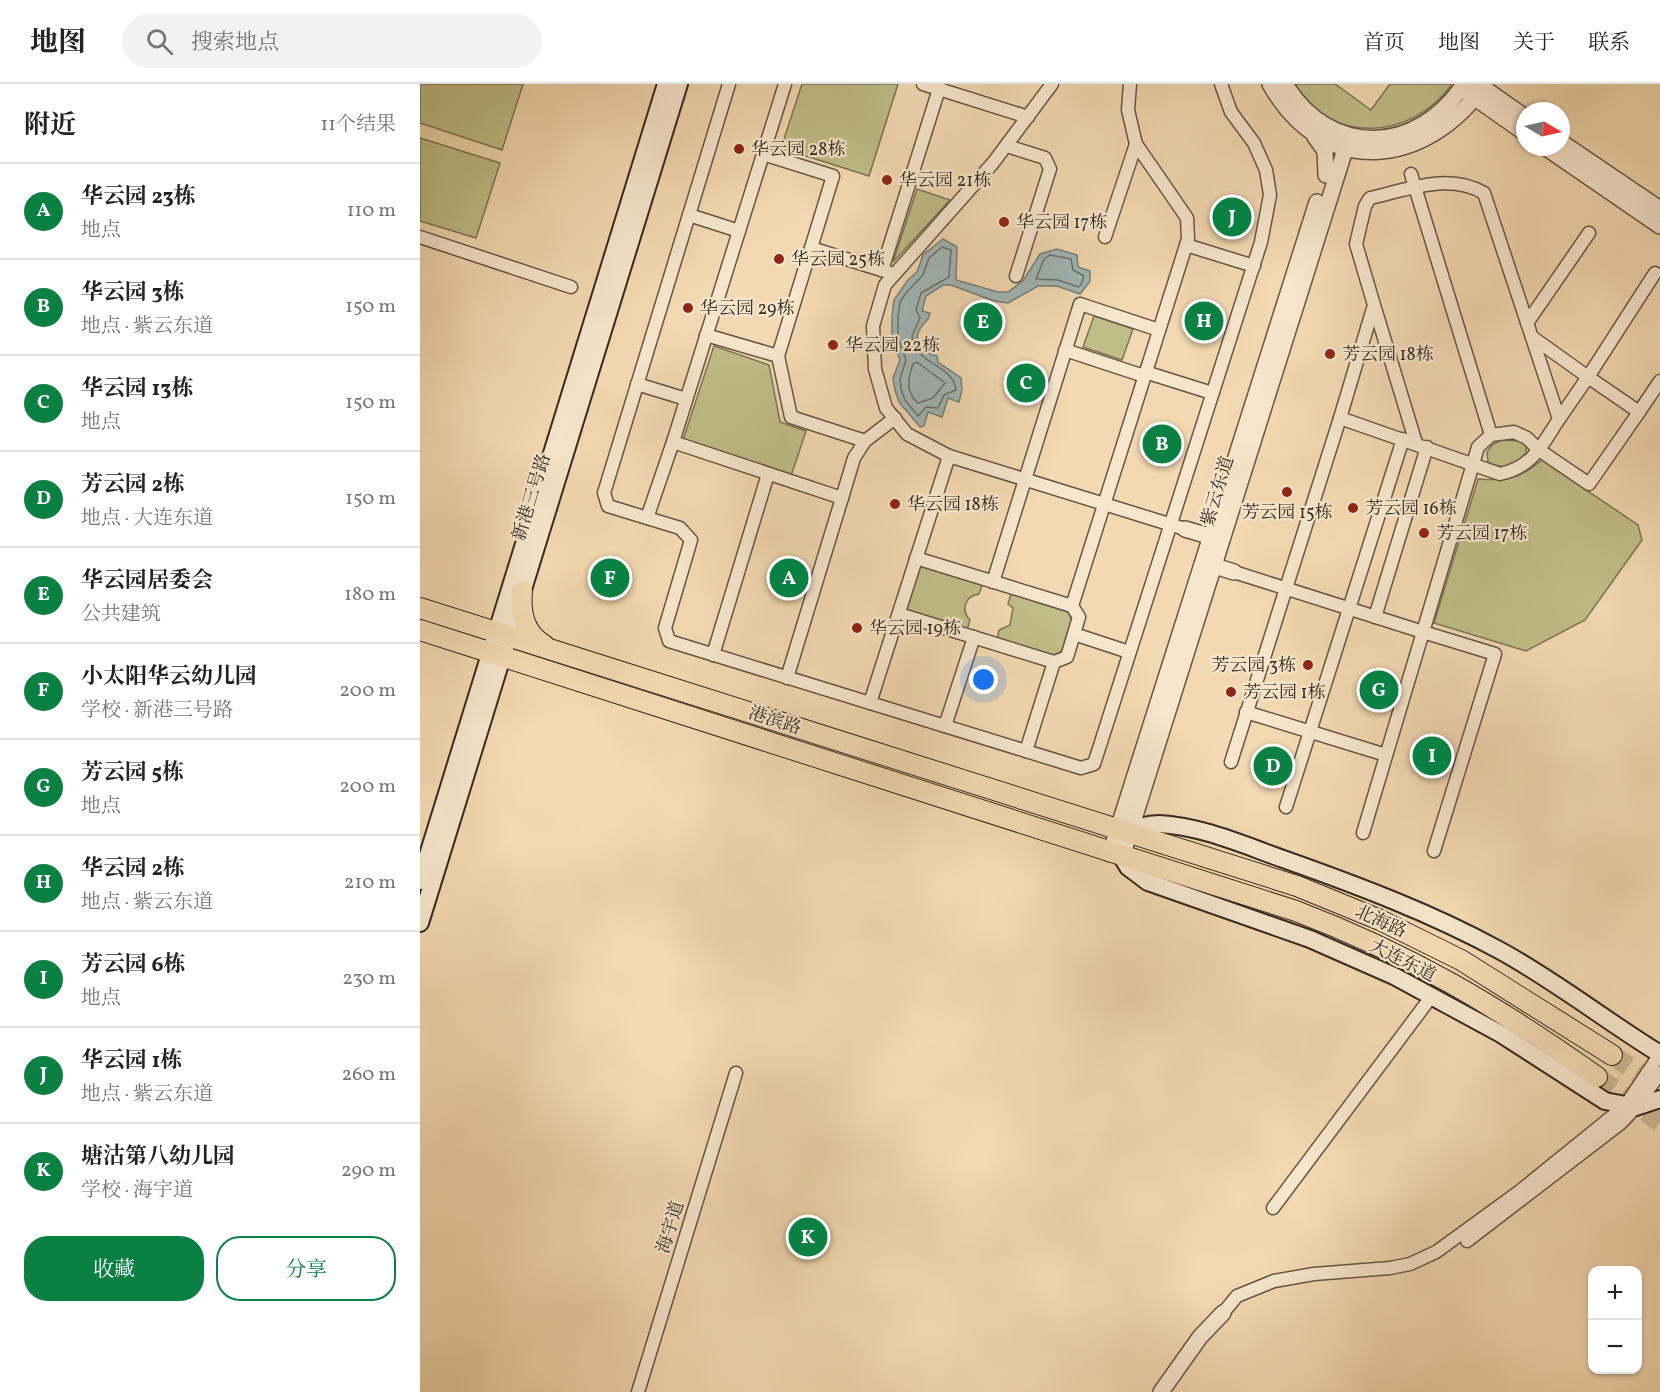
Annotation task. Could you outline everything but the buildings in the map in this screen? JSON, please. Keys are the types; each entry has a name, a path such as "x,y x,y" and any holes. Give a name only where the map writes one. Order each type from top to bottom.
{"main road":[{"name":"新港三号路","path":"516,589 666,84"},
{"name":"新港三号路","path":"420,922 502,634 679,84"},
{"path":"516,589 527,628 537,641 549,648"},
{"name":"港滨路","path":"420,608 1123,831"},
{"name":"港滨路","path":"420,630 1116,855"},
{"path":"502,634 524,657 543,670"},
{"name":"新港三号路","path":"420,881 496,655"},
{"path":"1123,831 1145,825 1180,827 1256,849 1424,912 1511,957 1579,998 1660,1054"},
{"name":"北海路","path":"1123,831 1297,886 1380,920 1461,960 1612,1055"},
{"name":"北海路","path":"1116,855 1296,911 1370,941 1485,1001 1597,1077"},
{"name":"大连东道","path":"1116,855 1148,882 1310,939 1394,976 1501,1034 1605,1101 1630,1106"},
{"path":"1630,1106 1660,1099"}],"street":[{"path":"729,84 604,493 608,506 680,528 691,540 665,628 669,641 1081,768 1094,764 1261,242 1270,195 1266,170 1254,143 1231,112 1221,84"},
{"path":"647,519 785,84"},
{"path":"923,84 939,89 956,89 1028,117"},
{"path":"1052,84 1007,146 885,285 873,326 875,369 886,408 908,434 949,456 1216,538"},
{"path":"1072,606 1186,245 1187,218 1136,144 1128,110 1130,84"},
{"path":"1270,84 1286,108 1316,128 1340,142 1382,152 1406,148 1443,129 1480,88"},
{"path":"1284,84 1316,128 1331,176"},
{"path":"1340,142 1378,139 1409,131 1437,116 1462,86 1480,88 1516,111"},
{"path":"1480,88 1516,125"},
{"path":"882,270 939,89"},
{"name":"紫云东道","path":"1116,855 1340,142"},
{"path":"1105,237 1136,144"},
{"path":"1007,146 1045,158 1050,169 1016,276"},
{"path":"1570,148 1660,209"},
{"path":"763,154 833,176 778,356 791,417 865,441"},
{"path":"1558,156 1660,226"},
{"path":"1411,174 1491,435"},
{"path":"1375,617 1422,445 1374,305 1356,244 1365,206 1370,198 1436,182 1476,188 1484,193 1559,419"},
{"path":"689,215 739,231"},
{"path":"1527,323 1589,233"},
{"path":"420,237 571,287"},
{"path":"1186,245 1254,266"},
{"path":"811,248 895,274"},
{"path":"1340,418 1473,462 1500,474 1518,470 1539,450 1655,273"},
{"path":"993,582 1080,304 1159,330"},
{"path":"1231,762 1374,305"},
{"path":"706,335 778,356"},
{"path":"1532,337 1639,412"},
{"path":"1065,350 1212,393"},
{"path":"1363,833 1478,447 1491,435 1515,432 1527,438 1539,450 1589,484 1660,381"},
{"path":"637,384 686,399"},
{"path":"787,678 854,458 865,441 895,418"},
{"path":"1286,807 1403,439"},
{"path":"673,442 842,498"},
{"path":"870,703 949,456"},
{"path":"713,655 768,474"},
{"path":"899,614 1054,662 1067,657 1079,618 1072,606 916,558"},
{"path":"1208,564 1495,654 1434,852"},
{"path":"1074,634 1129,652"},
{"path":"945,726 974,637"},
{"path":"1026,751 1054,662"},
{"path":"1246,712 1386,756"},
{"path":"1273,1208 1431,996"},
{"path":"1630,1106 1660,1054"},
{"path":"1161,1392 1200,1337 1237,1296 1274,1281 1314,1274 1390,1268 1425,1258 1456,1239 1630,1106 1660,1072"},
{"name":"海宇道","path":"638,1392 738,1074 643,1392"}],"shaded area":[{"path":"420,84 523,84 502,150 420,123"},
{"path":"802,84 898,84 869,176 781,148"},
{"path":"1295,84 1335,84 1371,110 1390,84 1452,84 1436,102 1416,116 1395,125 1372,128 1350,126 1329,118 1310,104"},
{"path":"420,138 500,163 476,238 420,221"},
{"path":"917,189 950,200 893,262"},
{"path":"1094,316 1133,329 1122,360 1083,347"},
{"path":"714,346 769,365 780,422 806,431 791,476 683,440"},
{"path":"1501,440 1521,441 1526,445 1526,453 1518,461 1508,466 1493,465 1488,462 1487,452 1492,445"},
{"path":"1542,460 1638,525 1642,540 1585,620 1526,651 1434,623 1478,479 1497,480 1519,475"},
{"path":"920,566 982,585 979,594 970,598 966,604 967,616 970,620 967,630 906,611"},
{"path":"1011,594 1068,612 1072,621 1062,651 1053,656 997,640 999,630 1010,625 1013,608 1008,604"}],"water":[{"path":"943,239 957,247 956,280 998,292 1008,292 1023,281 1040,254 1057,249 1077,255 1078,267 1090,271 1090,281 1080,294 1057,286 1038,286 1008,303 994,301 951,285 943,285 926,296 922,311 930,313 930,316 919,331 918,341 923,349 937,356 938,362 961,378 962,390 959,402 948,398 942,417 928,412 924,426 920,427 899,402 895,390 893,378 900,360 892,339 892,316 894,300 908,280 917,272 923,255"}],"tunnel":[{"path":"1612,1055 1660,1088"},
{"path":"1597,1077 1660,1122"}],"place":[{"name":"华云园 28栋","path":"739,149"},
{"name":"华云园 21栋","path":"887,180"},
{"name":"华云园 1栋","path":"1232,217"},
{"name":"华云园 17栋","path":"1004,222"},
{"name":"华云园 25栋","path":"779,259"},
{"name":"华云园 29栋","path":"688,308"},
{"name":"华云园 2栋","path":"1204,321"},
{"name":"华云园居委会","path":"983,322"},
{"name":"华云园 22栋","path":"833,345"},
{"name":"芳云园 18栋","path":"1330,354"},
{"name":"华云园 13栋","path":"1026,383"},
{"name":"华云园 3栋","path":"1162,444"},
{"name":"芳云园 15栋","path":"1287,492"},
{"name":"华云园 18栋","path":"895,504"},
{"name":"芳云园 16栋","path":"1353,508"},
{"name":"芳云园 17栋","path":"1424,533"},
{"name":"小太阳华云幼儿园","path":"610,578"},
{"name":"华云园 23栋","path":"789,578"},
{"name":"华云园 19栋","path":"857,628"},
{"name":"芳云园 3栋","path":"1308,665"},
{"name":"芳云园 5栋","path":"1379,690"},
{"name":"芳云园 1栋","path":"1231,692"},
{"name":"芳云园 6栋","path":"1432,756"},
{"name":"芳云园 2栋","path":"1273,766"},
{"name":"塘沽第八幼儿园","path":"808,1237"}]}
